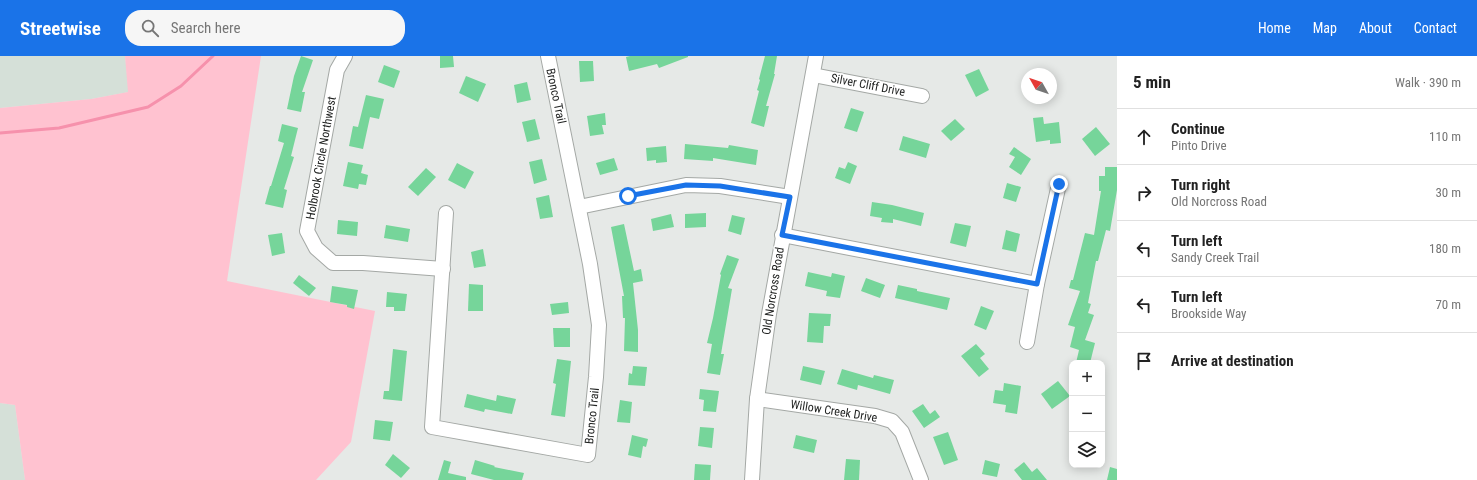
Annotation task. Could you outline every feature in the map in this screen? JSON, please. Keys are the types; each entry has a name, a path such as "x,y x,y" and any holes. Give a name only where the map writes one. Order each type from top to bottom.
{"street":[{"name":"Holbrook Circle Northwest","path":"345,56 337,70 307,231 316,248 334,263 363,263 443,269"},
{"name":"Bronco Trail","path":"446,213 443,269 436,342 432,427 588,455 596,377 599,326 590,264 548,56"},
{"name":"Old Norcross Road","path":"752,480 757,399 768,314 816,56"},
{"name":"Silver Cliff Drive","path":"813,75 922,96"},
{"path":"1027,342 1037,284 1059,184"},
{"path":"579,207 686,185 720,186 790,197"},
{"path":"782,235 1037,284"},
{"name":"Willow Creek Drive","path":"757,399 876,416 892,421 902,432 922,480"}],"shaded area":[{"path":"0,56 125,56 129,92 91,99 0,108"},
{"path":"125,56 261,56 227,281 375,311 351,442 316,480 25,480 15,405 0,403 0,108 91,99 128,92"},
{"path":"0,403 15,405 25,480 0,480"}],"building":[{"path":"301,56 313,60 302,92 305,92 301,112 287,109 294,76"},
{"path":"440,56 453,56 454,67 440,68"},
{"path":"765,56 777,56 775,74 766,106 769,106 764,127 751,123 759,91 757,90"},
{"path":"626,57 688,57 659,68 657,64 629,71"},
{"path":"579,61 593,61 594,81 580,82"},
{"path":"384,65 400,71 394,88 378,82"},
{"path":"979,69 989,90 976,97 965,75"},
{"path":"466,76 486,84 478,102 459,93"},
{"path":"527,82 531,100 517,103 514,85"},
{"path":"366,95 384,99 379,119 370,117 363,149 349,146 353,126 358,127"},
{"path":"851,108 864,112 857,132 844,128"},
{"path":"605,113 606,125 602,125 604,134 590,136 587,116"},
{"path":"1043,117 1044,124 1059,122 1061,143 1050,144 1050,140 1036,142 1033,118"},
{"path":"535,119 540,139 527,142 522,122"},
{"path":"955,119 965,129 951,141 941,131"},
{"path":"282,124 298,128 291,156 294,157 284,189 287,190 283,208 265,204 284,143 278,141"},
{"path":"1096,127 1110,144 1095,156 1082,139"},
{"path":"903,136 930,144 926,158 899,150"},
{"path":"685,144 728,148 729,145 758,150 756,165 713,158 713,161 684,159"},
{"path":"666,146 667,162 656,163 656,160 647,161 646,148"},
{"path":"1014,147 1031,159 1021,175 1009,167 1015,157 1009,154"},
{"path":"614,158 618,170 600,175 596,163"},
{"path":"542,159 547,180 534,184 529,162"},
{"path":"348,162 363,165 361,173 368,175 366,185 359,184 358,189 343,186"},
{"path":"848,162 857,166 850,184 835,178 839,167 845,169"},
{"path":"457,163 474,172 465,189 448,180"},
{"path":"1105,167 1117,167 1117,190 1110,231 1106,230 1098,261 1096,261 1088,303 1091,304 1088,313 1094,315 1085,340 1095,343 1091,360 1077,360 1079,350 1070,347 1075,327 1068,325 1080,291 1069,288 1071,280 1073,280 1085,233 1094,235 1101,191 1099,191 1099,176 1105,176"},
{"path":"426,168 436,177 418,196 408,187"},
{"path":"1007,183 1021,187 1016,202 1003,198"},
{"path":"549,195 553,217 540,219 536,198"},
{"path":"872,202 892,205 924,213 921,226 893,219 893,223 881,222 882,218 870,216"},
{"path":"706,213 706,227 685,228 685,214"},
{"path":"671,214 674,227 653,231 651,219"},
{"path":"732,215 745,218 741,235 728,231"},
{"path":"338,220 358,222 357,236 337,234"},
{"path":"955,223 971,226 966,247 950,243"},
{"path":"624,224 634,271 641,269 643,281 633,283 638,330 638,352 624,351 625,318 623,318 622,296 624,296 611,227"},
{"path":"386,225 410,229 408,242 384,238"},
{"path":"1006,230 1020,234 1016,252 1002,249"},
{"path":"282,233 285,253 272,256 268,235"},
{"path":"483,249 486,266 474,268 471,252"},
{"path":"727,255 739,259 728,288 732,289 721,354 724,354 720,375 707,373 712,344 707,343 713,318 720,274"},
{"path":"808,272 831,277 832,273 845,276 840,298 826,296 827,291 805,286"},
{"path":"299,275 316,288 309,296 293,283"},
{"path":"866,278 885,285 880,298 861,291"},
{"path":"469,284 483,285 483,311 468,311"},
{"path":"898,285 917,289 917,291 950,298 947,310 895,298"},
{"path":"332,286 358,290 354,309 347,307 347,305 330,302"},
{"path":"387,292 407,294 405,311 394,311 394,307 386,307"},
{"path":"568,302 569,313 552,315 550,304"},
{"path":"981,306 994,311 986,330 974,325"},
{"path":"809,313 831,314 830,326 824,326 823,343 807,342"},
{"path":"553,328 570,328 570,347 554,347"},
{"path":"976,344 985,354 980,358 989,369 979,377 961,356"},
{"path":"393,349 407,351 402,401 383,399 384,391 389,391"},
{"path":"557,359 571,361 565,417 551,415 556,384 553,383"},
{"path":"633,366 647,367 645,386 628,385 629,373 632,374"},
{"path":"803,366 825,371 821,385 800,380"},
{"path":"842,369 873,378 874,375 894,380 890,394 858,385 857,390 837,384"},
{"path":"1058,381 1069,397 1052,409 1041,394"},
{"path":"1004,383 1021,386 1017,414 1005,412 1006,405 993,403 995,390 1003,391"},
{"path":"700,389 719,391 716,412 703,411 704,400 699,399"},
{"path":"467,394 496,401 497,395 516,399 512,414 485,409 484,412 464,407"},
{"path":"620,400 632,402 630,423 617,422"},
{"path":"923,404 930,414 935,410 940,417 924,428 912,411"},
{"path":"375,420 393,422 390,441 373,439"},
{"path":"700,427 714,428 712,448 698,446"},
{"path":"948,432 958,460 944,465 933,437"},
{"path":"632,435 648,439 646,447 643,446 641,458 628,455"},
{"path":"796,435 817,440 814,453 793,448"},
{"path":"393,454 410,468 401,478 385,465"},
{"path":"846,459 860,460 859,480 844,480"},
{"path":"444,460 451,462 448,473 466,477 466,480 438,480"},
{"path":"475,460 495,466 494,467 524,473 522,480 494,480 471,474"},
{"path":"985,460 1000,464 997,477 982,474"},
{"path":"1024,462 1032,472 1037,468 1047,480 1022,480 1014,470"},
{"path":"695,464 711,465 710,480 694,480"},
{"path":"1110,467 1117,469 1117,480 1107,480"}],"waterway":[{"path":"0,133 59,128 148,107 181,86 213,56"}],"route":[{"path":"628,196 686,185 720,186 790,197 782,235 1037,284 1059,184"}]}
